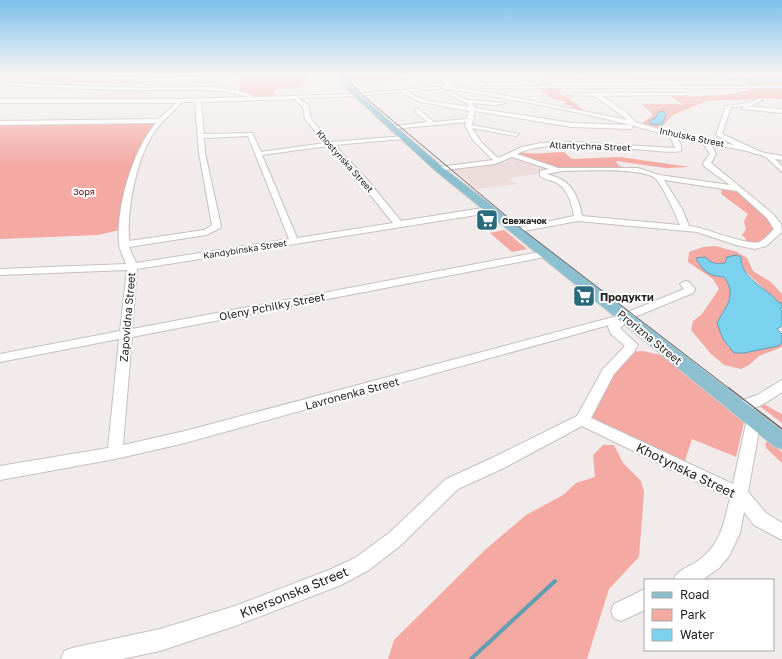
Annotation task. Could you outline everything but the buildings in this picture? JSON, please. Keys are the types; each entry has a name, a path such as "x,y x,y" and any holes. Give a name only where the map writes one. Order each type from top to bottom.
{"main road":[{"name":"Prorizna Street","path":"367,105 403,138 489,210 782,442"}],"street":[{"name":"Zapovidna Street","path":"115,453 132,268 124,245 124,229 131,184 147,141 162,121 177,105"},
{"path":"124,245 206,232 217,226 202,153 202,136 201,126 198,121 198,105"},
{"name":"Khostynska Street","path":"305,105 308,119 362,179 399,224"},
{"path":"449,105 566,124 624,128 634,124 632,120 611,105"},
{"path":"470,105 472,108 469,123 480,146 497,160"},
{"name":"Inhulska Street","path":"543,105 634,124 676,136 747,149"},
{"path":"729,106 742,105"},
{"path":"729,106 782,111"},
{"name":"Inhulska Street","path":"729,106 720,128 719,135 747,149 770,157 782,170"},
{"path":"417,110 433,124"},
{"path":"0,123 162,121"},
{"path":"392,127 469,123 516,134"},
{"path":"202,136 248,134 258,154 294,241"},
{"name":"Atlantychna Street","path":"439,169 495,162 534,145 582,144 679,150 673,137 676,136"},
{"path":"258,154 329,144 403,138"},
{"path":"516,231 578,218 706,231 746,245 758,246 779,230 779,226 772,217 740,189 707,165 713,154 707,145 710,142"},
{"path":"511,154 555,169 642,170 658,177 740,189"},
{"path":"770,157 782,158"},
{"path":"555,169 542,174 562,183 567,187 574,201 578,218"},
{"path":"658,177 678,209 686,228"},
{"name":"Kandybinska Street","path":"0,272 132,268 489,210"},
{"name":"Oleny Pchilky Street","path":"0,358 545,254"},
{"name":"Lavronenka Street","path":"0,473 115,453 185,437 360,391 626,317 689,291 690,289 685,284"},
{"path":"626,317 614,327 615,331 632,345 650,337"},
{"name":"Khersonska Street","path":"72,659 160,640 235,616 334,578 362,564 395,539 452,484 498,463 582,420 592,405 608,372 632,345"},
{"path":"738,407 762,399 782,385"},
{"path":"685,579 700,572 715,560 723,550 731,533 740,495 742,471 754,419"},
{"name":"Khotynska Street","path":"582,420 740,495 760,519 782,532"},
{"path":"621,611 644,600"}],"shaded area":[{"path":"512,155 551,169 538,174 509,178 517,184 477,189 450,168 506,162 504,160"}],"green space":[{"path":"567,105 577,105 586,112 565,109 573,106"},
{"path":"642,105 698,105 673,115 662,126 655,128 641,124 652,116 652,113"},
{"name":"Зоря","path":"156,122 157,126 138,161 124,229 98,235 0,239 0,123"},
{"path":"517,151 535,154 564,152 572,159 620,157 690,167 666,168 616,161 618,165 625,168 555,169 511,154"},
{"path":"719,188 741,193 757,206 776,227 763,242 745,243 746,239 742,235 746,229 744,221 748,214 721,194 722,191"},
{"path":"504,230 527,249 512,252 490,233"},
{"path":"716,246 737,252 747,258 753,271 771,282 782,294 782,304 743,269 741,257 718,264 709,261 705,257 717,277 724,277 730,290 729,301 717,323 729,348 778,346 782,343 782,347 759,356 749,365 741,369 724,365 711,354 691,330 693,321 702,314 719,289 713,279 688,262 689,252 703,247"},
{"path":"643,351 661,355 744,422 736,457 692,439 683,467 582,420 628,352"},
{"path":"758,401 782,414 782,423 754,402"},
{"path":"768,441 782,452 782,463 766,448 765,444"},
{"path":"603,445 614,445 623,463 641,481 644,492 639,557 609,589 587,659 388,659 394,640 486,549 526,515 563,495 576,483 595,477 593,455"}],"water":[{"path":"659,111 665,112 666,115 662,125 650,124 650,121 656,117"},
{"path":"736,255 741,257 742,264 749,277 782,304 782,308 780,309 782,311 782,326 777,329 782,334 782,343 778,346 744,353 734,353 723,339 717,323 729,301 730,290 728,284 724,277 714,276 704,270 696,258 705,257 714,263 722,264 725,263 727,257"}],"waterway":[{"path":"471,659 555,581"}],"tram line":[{"path":"374,105 523,230 730,389"},
{"path":"729,388 782,429"}],"place":[{"name":"Свежачок","path":"487,220"},
{"name":"Продукти","path":"584,296"}]}
